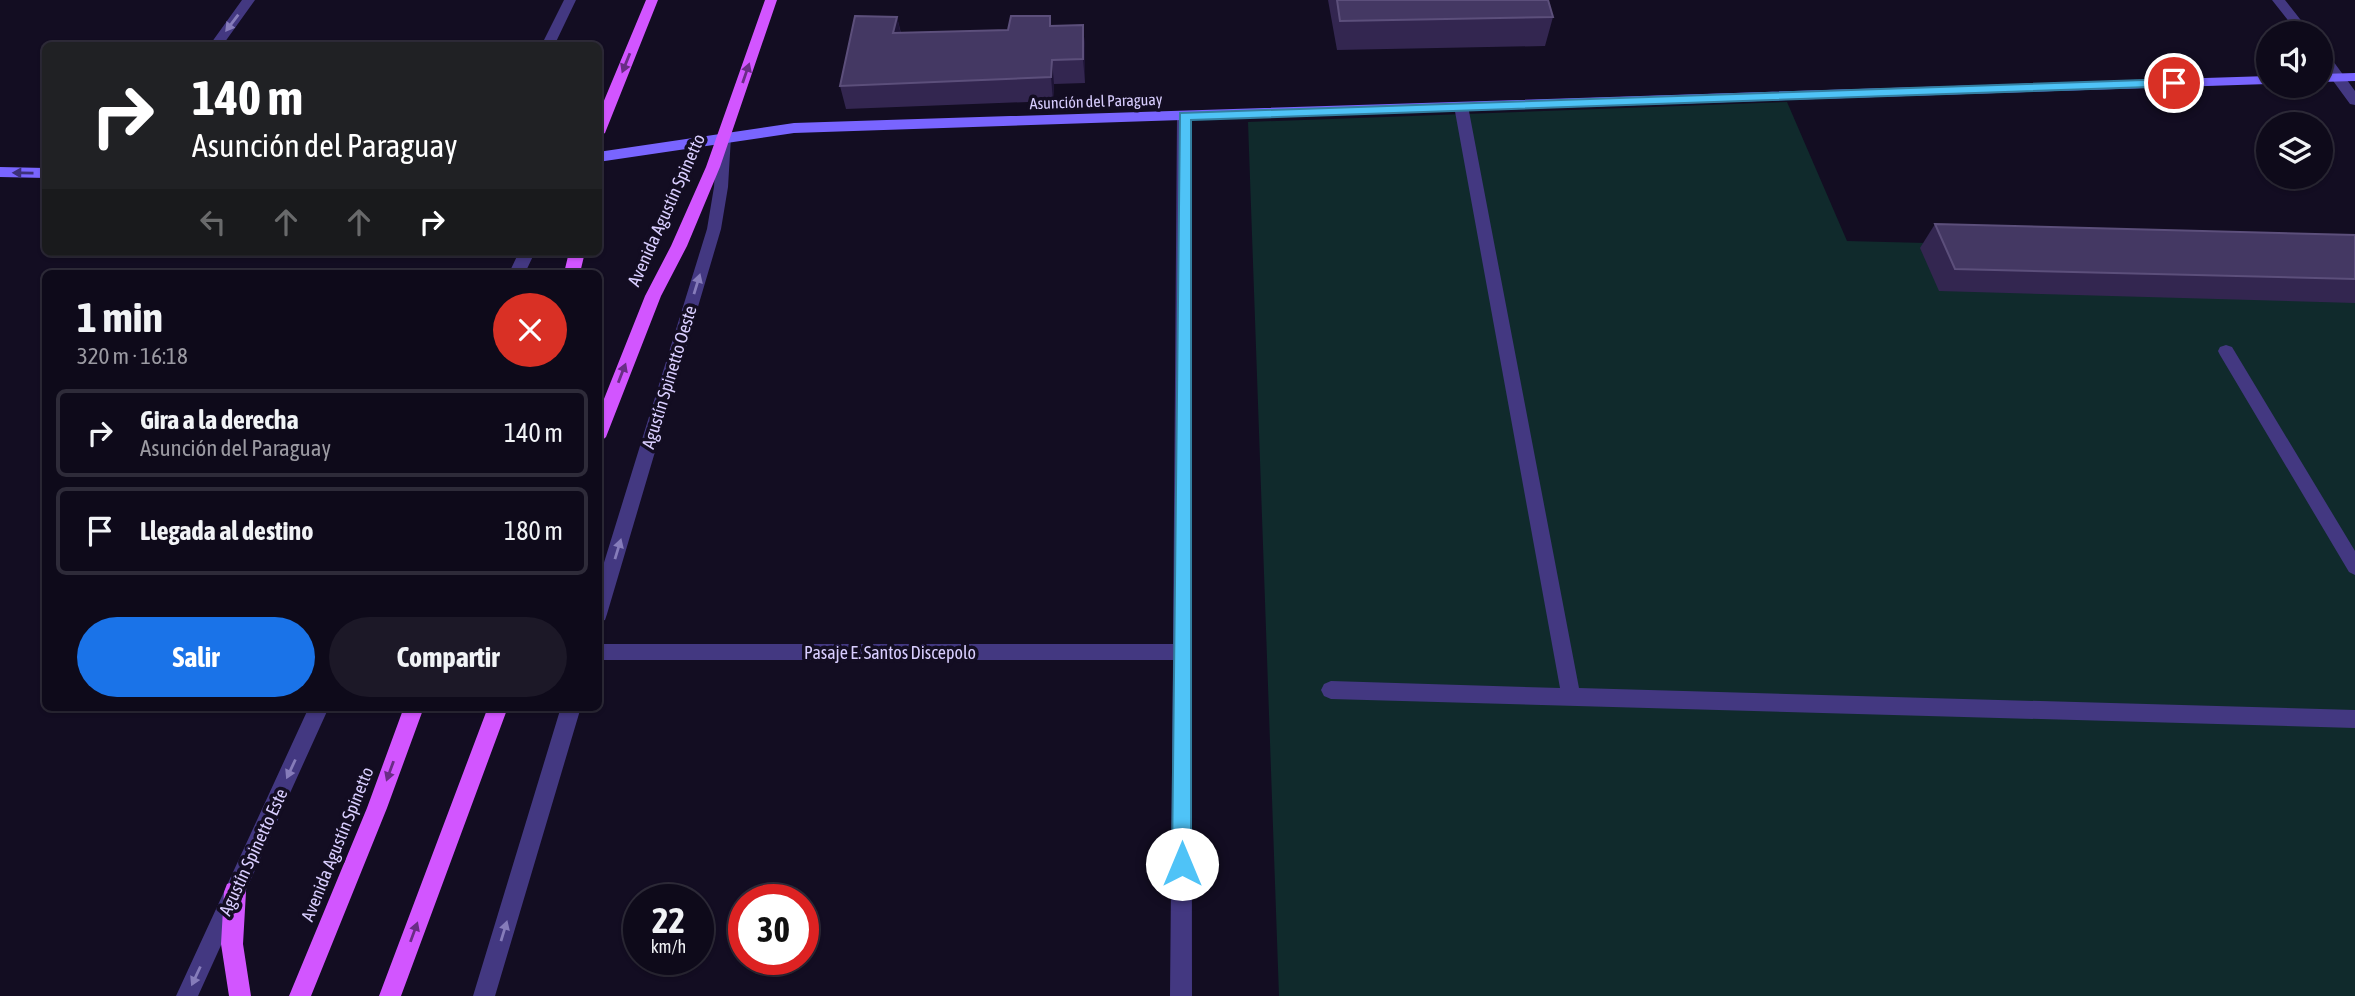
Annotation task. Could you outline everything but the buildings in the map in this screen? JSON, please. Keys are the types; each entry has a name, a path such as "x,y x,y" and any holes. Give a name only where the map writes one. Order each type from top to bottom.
{"main road":[{"path":"602,123 652,0"},
{"name":"Avenida Agustín Spinetto","path":"602,427 643,320 697,205 724,137 771,0"},
{"path":"2333,77 2355,77"},
{"name":"Asunción del Paraguay","path":"602,156 794,128 2256,79"},
{"path":"0,172 42,173"},
{"name":"Avenida Agustín Spinetto","path":"300,996 367,832 412,711"},
{"path":"390,996 497,711"},
{"path":"235,892 232,944 240,996"}],"street":[{"path":"218,42 249,0"},
{"path":"549,42 570,0"},
{"path":"2278,0 2295,21"},
{"path":"2333,70 2355,101"},
{"path":"1461,106 1572,696"},
{"path":"1181,996 1184,116"},
{"name":"Agustín Spinetto Oeste","path":"602,601 714,229 722,187 724,137"},
{"path":"2225,351 2355,567"},
{"name":"Pasaje E. Santos Discepolo","path":"602,652 1182,653"},
{"path":"1331,690 2355,719"},
{"name":"Agustín Spinetto Este","path":"187,996 317,711"},
{"path":"484,996 570,711"}],"green space":[{"path":"1787,102 1847,241 2355,254 2355,996 1279,996 1248,122"}],"route":[{"path":"1182,864 1184,116 2174,83"}]}
